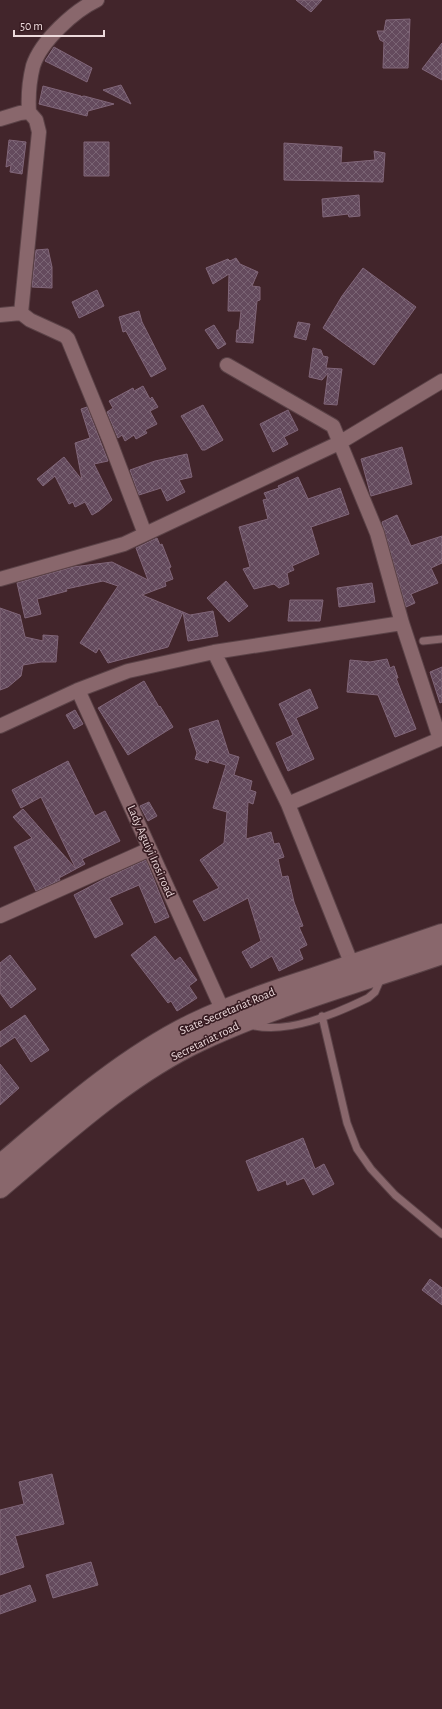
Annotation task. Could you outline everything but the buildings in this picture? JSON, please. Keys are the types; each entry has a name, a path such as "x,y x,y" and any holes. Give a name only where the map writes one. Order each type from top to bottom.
{"street":[{"path":"20,313 39,132 36,120 29,112 28,93 34,65 48,40 67,20 97,0"},
{"path":"0,119 29,112"},
{"path":"0,315 20,313 30,320 65,336 68,339 109,439 145,534"},
{"path":"227,365 333,426 377,533 402,623 441,739 288,804"},
{"path":"0,579 124,544 339,443 442,381"},
{"path":"0,726 78,690 128,671 214,652 402,623"},
{"path":"214,652 288,804 352,965"},
{"name":"Lady Aguiyi Irosi road","path":"78,690 223,1011"},
{"path":"0,916 150,849"},
{"name":"State Secretariat Road","path":"0,1165 68,1107 121,1068 192,1024 253,998 442,934"},
{"name":"Secretariat road","path":"0,1188 75,1125 147,1072 199,1042 267,1013 442,954"}],"lane":[{"path":"423,641 442,639"},
{"path":"243,1023 260,1027 280,1028 307,1022 368,998 375,992 382,975"},
{"path":"322,1016 347,1123 357,1149 371,1169 395,1195 442,1234"}]}
